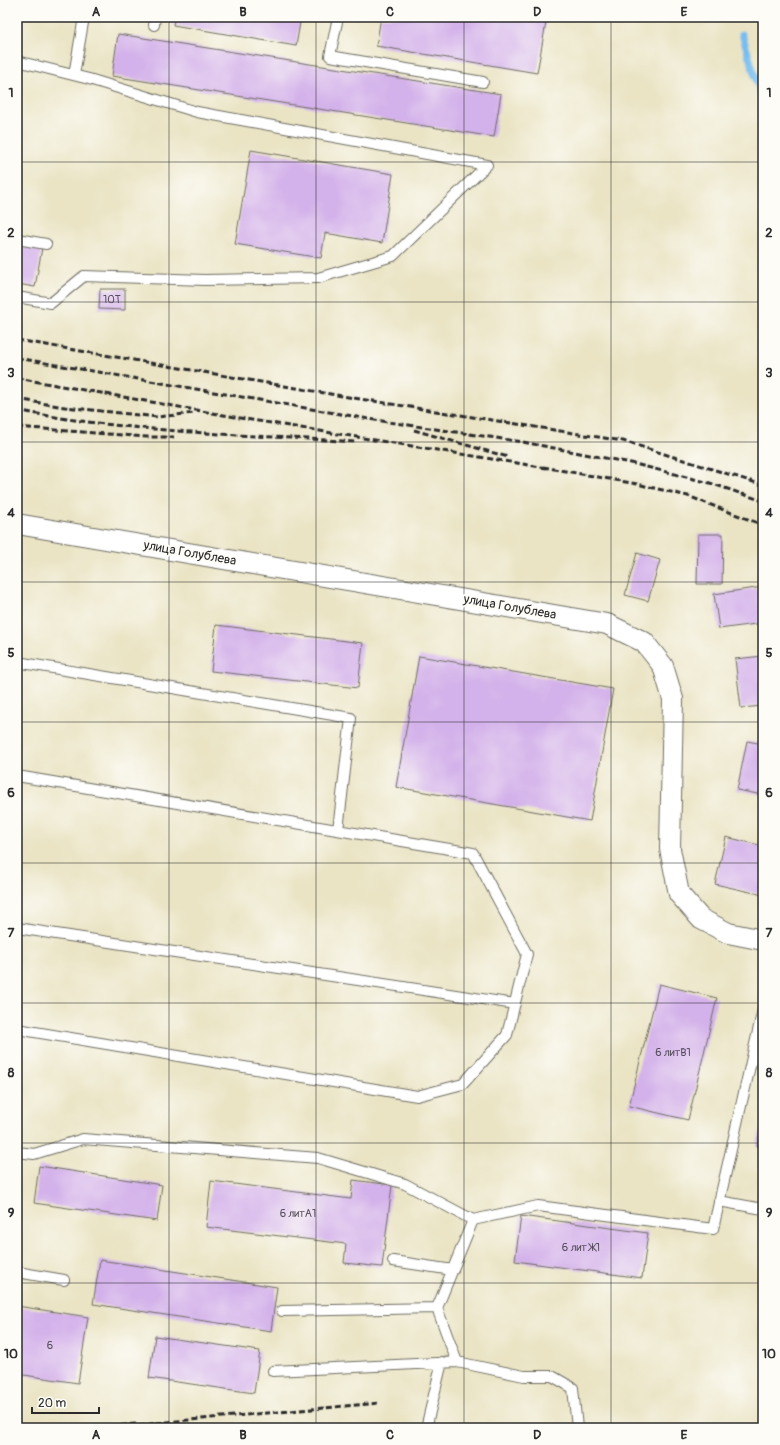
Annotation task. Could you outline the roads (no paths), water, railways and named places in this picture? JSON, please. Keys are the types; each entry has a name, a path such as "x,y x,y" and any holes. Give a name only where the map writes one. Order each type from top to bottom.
{"street":[{"name":"улица Голублева","path":"17,524 607,624 644,642 663,666 673,699 670,849 679,894 701,919 728,933 763,940"}],"lane":[{"path":"74,75 84,17"},
{"path":"338,17 330,56 483,82"},
{"path":"17,61 74,75 197,112 487,165 393,256 318,278 205,280 84,276 52,303 17,297"},
{"path":"17,239 46,244"},
{"path":"17,662 351,718 338,830"},
{"path":"17,776 473,853 527,954 507,1035 463,1084 417,1096 17,1029"},
{"path":"17,928 515,1004"},
{"path":"17,1152 34,1154 83,1139 318,1158 405,1184 473,1220 538,1206 713,1229 763,1009"},
{"path":"719,1201 763,1210"},
{"path":"457,1362 437,1308 473,1220"},
{"path":"394,1261 453,1270"},
{"path":"17,1272 64,1280"},
{"path":"282,1311 437,1308"},
{"path":"426,1428 442,1362"},
{"path":"273,1371 457,1362 524,1376 552,1376 573,1388 577,1428"}],"waterway":[{"path":"742,34 763,102"}],"railway":[{"path":"17,340 354,398 623,441 763,485"},
{"path":"17,358 375,420 523,442 631,463 710,483 763,501"},
{"path":"17,378 246,419 547,468"},
{"path":"17,399 65,407 157,417 195,413"},
{"path":"17,410 59,418 143,428 356,442"},
{"path":"17,427 147,437 174,437"},
{"path":"414,430 508,457"},
{"path":"543,467 637,484 688,496 763,525"},
{"path":"130,1428 156,1423 379,1403"},
{"path":"94,1428 136,1424"}]}
